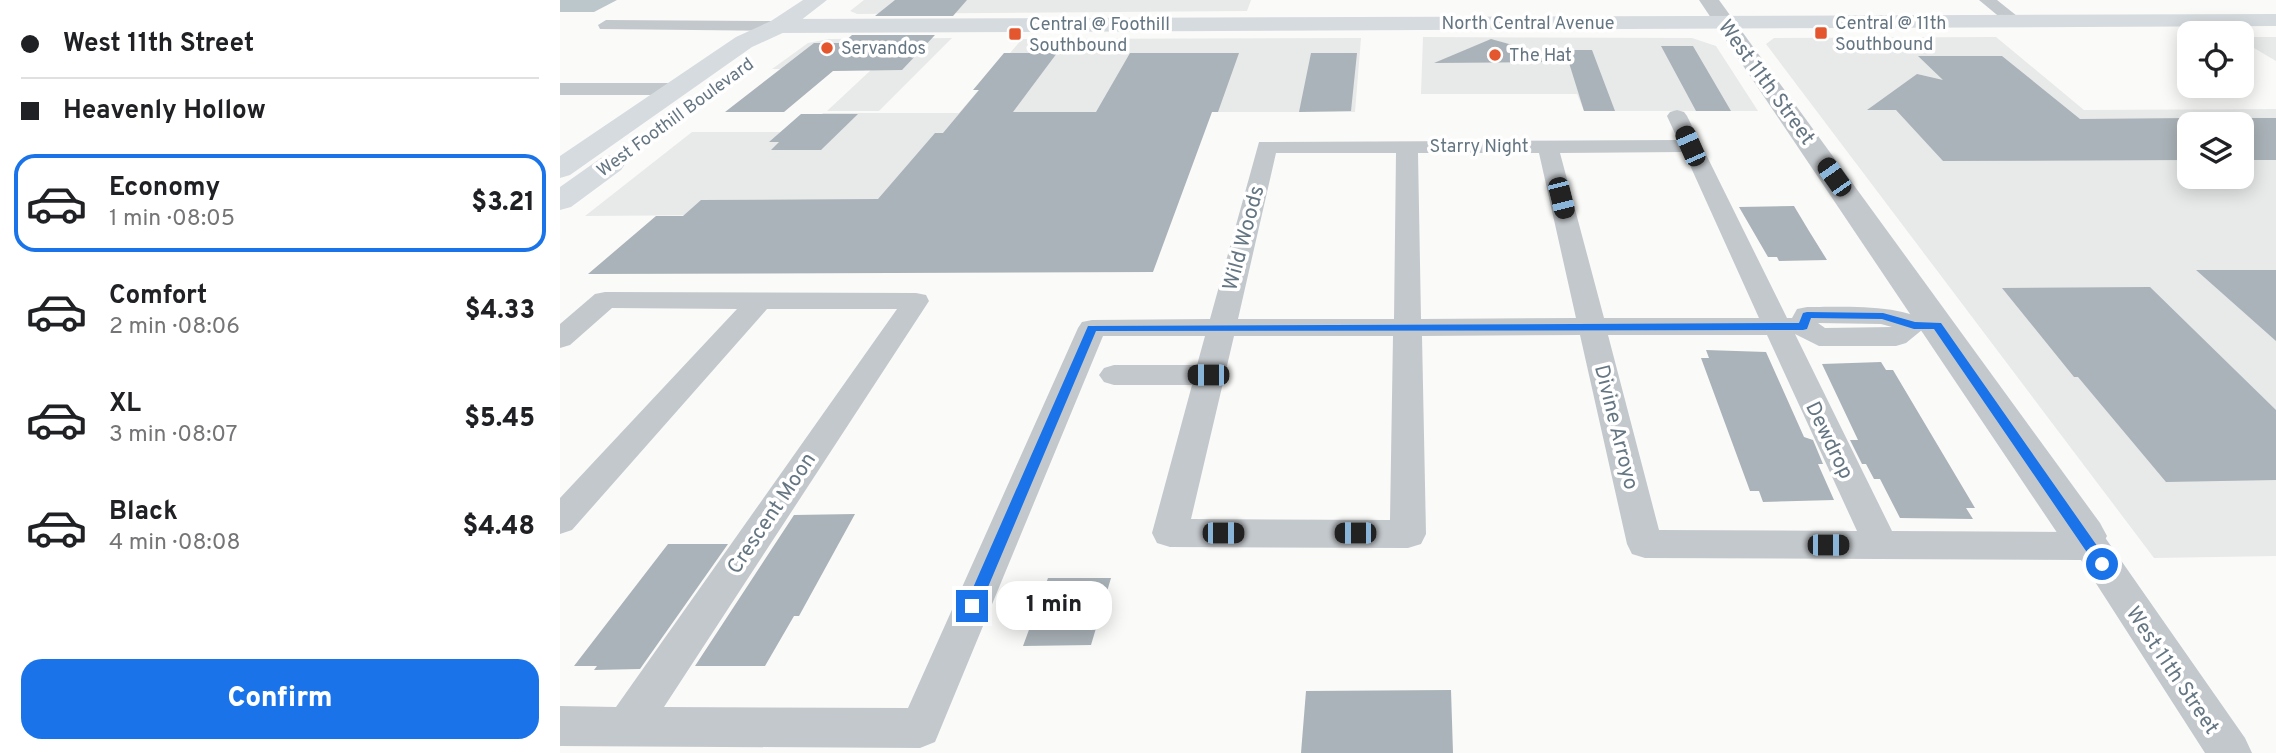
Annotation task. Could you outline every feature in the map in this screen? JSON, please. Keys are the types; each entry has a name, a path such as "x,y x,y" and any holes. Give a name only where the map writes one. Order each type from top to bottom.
{"main road":[{"name":"West Foothill Boulevard","path":"561,190 629,135 631,131 623,126 744,42 779,26 817,0"},
{"name":"North Central Avenue","path":"779,26 1717,11 2014,20 2276,20"},
{"name":"West Foothill Boulevard","path":"561,190 778,42 779,26"}],"street":[{"path":"1987,0 2014,20"},
{"name":"West 11th Street","path":"1717,11 1791,114 1925,325 2087,541 2230,753"},
{"path":"606,25 779,26"},
{"path":"560,89 676,89"},
{"name":"Dewdrop","path":"1677,116 1690,146 1789,326 1881,545"},
{"path":"1407,146 1408,328"},
{"name":"Divine Arroyo","path":"1548,146 1645,544 1881,545"},
{"name":"Starry Night","path":"1267,147 1690,146"},
{"name":"Wild Woods","path":"1267,147 1170,533 1408,534 1408,328"},
{"path":"563,334 605,300 760,300"},
{"path":"560,521 760,300"},
{"name":"Crescent Moon","path":"627,726 916,301 760,300"},
{"path":"560,726 920,728 1092,328 1789,326 1819,337 1850,326 1896,337 1925,325"},
{"path":"1114,375 1208,375"},
{"path":"1881,545 2087,541"}],"shaded area":[{"path":"560,0 617,0 594,12 560,12"},
{"path":"864,0 1251,0 1247,11 857,14 850,11"},
{"path":"1423,37 1692,38 1716,46 1758,111 1584,111 1577,94 1421,94"},
{"path":"1996,37 2084,110 2276,109 2276,556 2154,558 1766,44 1774,38"},
{"path":"2254,37 2276,37 2276,61 2254,48"},
{"path":"952,38 879,111 827,111 872,69 772,69 808,43 829,39"},
{"path":"1361,38 1355,112 984,112 900,214 585,216 692,132 801,132 823,113 959,113 1022,39"}],"building":[{"path":"895,0 967,0 953,16 875,16"},
{"path":"852,35 935,35 902,70 833,71 784,112 725,112 814,43 843,43"},
{"path":"1491,39 1552,56 1551,62 1434,63"},
{"path":"1661,46 1693,46 1731,111 1696,111"},
{"path":"1565,50 1592,50 1615,111 1584,111"},
{"path":"1004,53 1057,53 1013,112 1096,112 1130,53 1239,53 1218,112 1212,112 1153,272 588,274 656,216 683,216 701,200 878,199 935,133 943,133 979,90 973,90"},
{"path":"1311,53 1357,53 1351,111 1299,112"},
{"path":"1918,56 2002,56 2080,119 2177,118 2177,160 1943,161 1896,110 1867,110 1917,74 1943,80"},
{"path":"801,114 858,114 821,150 771,150 779,142 769,142"},
{"path":"2254,118 2276,118 2276,160 2254,160"},
{"path":"1794,206 1827,260 1779,261 1777,257 1768,257 1739,207"},
{"path":"2196,270 2276,270 2276,341"},
{"path":"2150,287 2276,410 2276,480 2166,482 2078,377 2074,377 2002,288"},
{"path":"1706,350 1766,352 1804,437 1813,440 1823,464 1818,464 1834,500 1763,502 1759,491 1750,491 1701,358 1709,358"},
{"path":"1881,362 1886,370 1893,370 1975,508 1966,508 1973,519 1900,518 1880,479 1874,479 1866,464 1862,464 1850,440 1858,440 1822,364"},
{"path":"855,514 799,616 794,616 765,666 695,666 794,515"},
{"path":"668,544 728,544 640,669 594,670 597,666 574,666"},
{"path":"1048,578 1111,578 1091,645 1023,646"},
{"path":"1451,690 1453,753 1301,753 1306,691"}],"place":[{"name":"Central @ 11th Southbound","path":"1821,33"},
{"name":"Central @ Foothill Southbound","path":"1015,34"},
{"name":"Servandos","path":"827,48"},
{"name":"The Hat","path":"1495,55"}],"route":[{"path":"972,606 1092,328 1803,326 1807,315 1883,316 1914,325 1937,325 2102,564"}]}
